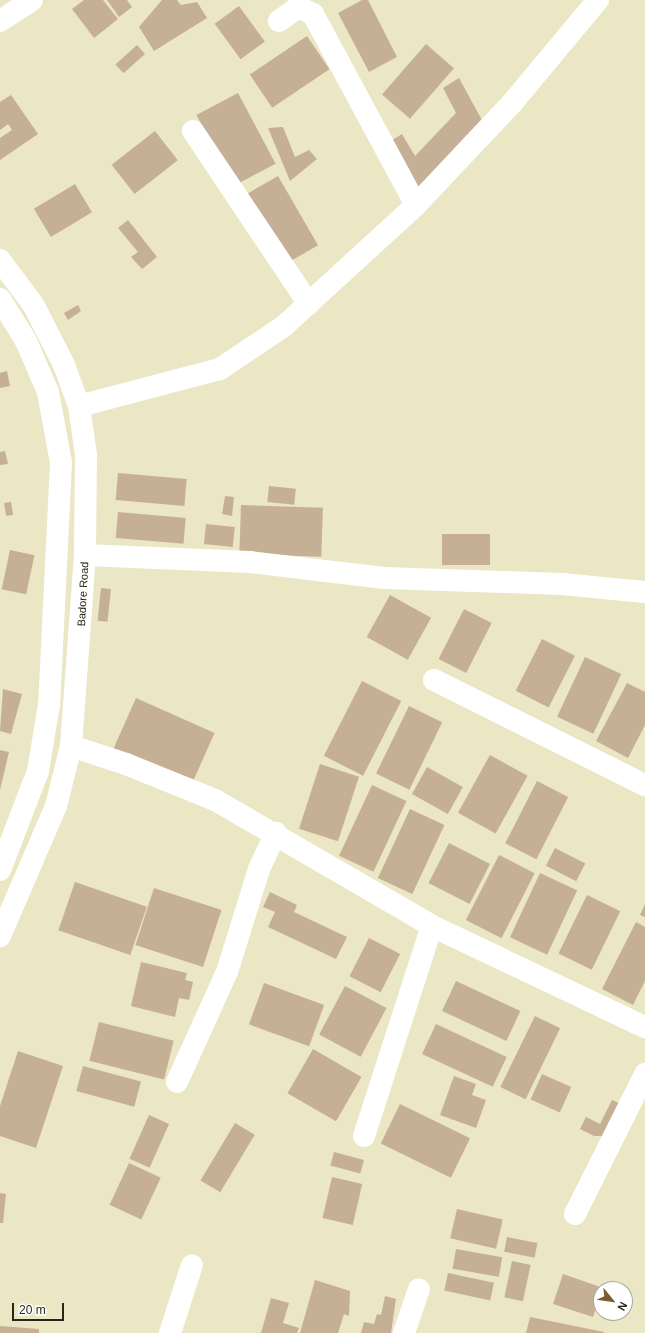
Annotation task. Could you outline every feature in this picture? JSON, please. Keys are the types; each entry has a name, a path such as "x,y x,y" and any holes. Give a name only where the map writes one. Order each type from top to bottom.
{"street":[{"path":"0,21 32,0"},
{"path":"79,406 220,369 284,326 416,205 513,102 598,0"},
{"path":"278,21 298,7 313,14 416,205"},
{"path":"193,131 309,304"},
{"name":"Badore Road","path":"0,260 34,306 53,340 79,406 86,455 85,555 71,746 56,806 0,936"},
{"path":"0,299 26,341 48,392 61,463 49,705 38,771 1,865"},
{"path":"85,555 250,562 384,578 562,584 645,592"},
{"path":"434,680 645,784"},
{"path":"71,746 126,764 215,800 276,832 324,866 432,926 645,1028"},
{"path":"177,1082 227,972 259,868 276,832"},
{"path":"364,1136 432,926"},
{"path":"575,1214 645,1074"},
{"path":"170,1333 192,1265"},
{"path":"404,1333 419,1288"}],"building":[{"path":"84,0 103,0 118,19 94,38 72,9"},
{"path":"107,0 127,0 132,7 119,17"},
{"path":"162,0 177,0 181,5 197,2 207,18 154,51 139,27"},
{"path":"362,0 368,0 397,57 369,72 338,13"},
{"path":"239,6 265,42 241,59 215,24"},
{"path":"307,36 329,69 272,108 250,75"},
{"path":"426,44 454,68 410,119 382,95"},
{"path":"137,45 145,54 123,73 115,64"},
{"path":"459,78 483,122 417,188 389,142 402,134 415,156 456,113 443,88"},
{"path":"238,93 276,164 234,186 197,115"},
{"path":"11,95 38,134 0,160 0,138 12,130 8,124 0,130 0,102"},
{"path":"283,127 295,157 309,150 317,159 290,181 268,128"},
{"path":"155,131 178,160 134,194 112,165"},
{"path":"278,176 318,245 287,263 247,194"},
{"path":"75,184 92,212 51,237 34,209"},
{"path":"128,220 157,257 142,269 131,257 138,252 118,228"},
{"path":"78,305 81,311 68,320 64,313"},
{"path":"7,371 10,386 0,388 0,373"},
{"path":"5,451 8,464 0,465 0,452"},
{"path":"118,473 187,479 184,506 116,500"},
{"path":"269,486 296,489 294,505 267,502"},
{"path":"225,496 234,497 232,516 222,514"},
{"path":"11,502 13,515 6,516 4,503"},
{"path":"241,505 323,508 321,557 239,554"},
{"path":"118,512 186,518 183,544 116,538"},
{"path":"206,524 235,527 233,547 204,544"},
{"path":"442,534 490,534 490,565 442,565"},
{"path":"10,550 34,555 26,594 2,589"},
{"path":"101,588 111,589 107,622 98,621"},
{"path":"390,595 431,618 408,660 367,637"},
{"path":"464,609 492,623 466,673 439,659"},
{"path":"542,639 575,656 549,707 516,691"},
{"path":"585,657 621,674 593,734 557,717"},
{"path":"362,681 401,701 363,776 324,756"},
{"path":"627,683 645,692 645,725 628,758 596,741"},
{"path":"3,689 22,694 11,734 0,731"},
{"path":"136,698 215,733 192,783 114,748"},
{"path":"409,706 442,722 409,790 376,773"},
{"path":"0,750 9,752 0,790"},
{"path":"490,755 528,776 496,834 458,813"},
{"path":"320,764 359,777 338,841 299,829"},
{"path":"427,767 463,787 448,814 412,794"},
{"path":"537,781 568,797 536,859 505,843"},
{"path":"372,785 406,801 373,872 339,856"},
{"path":"410,809 444,825 412,894 378,878"},
{"path":"449,843 490,864 470,904 429,883"},
{"path":"555,848 585,863 576,881 546,866"},
{"path":"499,855 535,873 501,938 466,920"},
{"path":"540,873 577,890 547,955 510,937"},
{"path":"75,882 147,907 130,955 58,930"},
{"path":"154,888 222,910 203,967 135,945"},
{"path":"270,892 297,905 294,912 347,937 336,959 268,927 275,912 263,907"},
{"path":"587,895 620,911 592,970 559,953"},
{"path":"645,904 645,917 640,915"},
{"path":"636,922 645,927 645,981 633,1005 602,989"},
{"path":"369,938 400,954 381,992 349,976"},
{"path":"141,962 187,973 185,980 193,982 189,1000 179,998 175,1017 131,1006"},
{"path":"456,981 520,1011 506,1041 442,1011"},
{"path":"264,983 324,1005 309,1046 249,1024"},
{"path":"345,986 386,1008 361,1057 319,1035"},
{"path":"535,1016 560,1028 526,1099 500,1087"},
{"path":"99,1022 174,1041 164,1079 89,1061"},
{"path":"436,1024 507,1057 493,1087 422,1054"},
{"path":"313,1049 361,1077 336,1121 288,1093"},
{"path":"18,1051 63,1066 36,1148 0,1136 0,1106"},
{"path":"83,1066 141,1082 134,1107 76,1091"},
{"path":"542,1074 571,1087 560,1113 531,1100"},
{"path":"454,1076 476,1084 472,1095 486,1100 476,1128 440,1115"},
{"path":"612,1100 623,1105 608,1136 594,1136 580,1129 586,1117 600,1124"},
{"path":"400,1104 470,1138 451,1178 381,1144"},
{"path":"149,1115 169,1124 150,1168 129,1159"},
{"path":"235,1123 255,1135 220,1192 200,1180"},
{"path":"334,1152 364,1160 360,1174 330,1166"},
{"path":"129,1163 161,1178 141,1219 110,1205"},
{"path":"332,1177 362,1184 353,1225 323,1218"},
{"path":"0,1193 6,1194 3,1223 0,1223"},
{"path":"457,1209 503,1220 496,1249 450,1238"},
{"path":"507,1237 537,1243 535,1258 504,1252"},
{"path":"456,1249 502,1257 499,1277 453,1269"},
{"path":"512,1261 531,1265 523,1301 504,1297"},
{"path":"448,1273 494,1283 490,1300 444,1291"},
{"path":"563,1274 593,1284 593,1317 553,1304"},
{"path":"315,1280 350,1291 349,1316 344,1314 338,1333 300,1333"},
{"path":"385,1296 396,1299 391,1333 361,1333 364,1322 374,1324 377,1314 381,1315"},
{"path":"271,1298 289,1303 283,1323 299,1328 297,1333 261,1333"},
{"path":"530,1317 604,1332 604,1333 526,1333"},
{"path":"0,1326 39,1329 39,1333 0,1333"}]}
